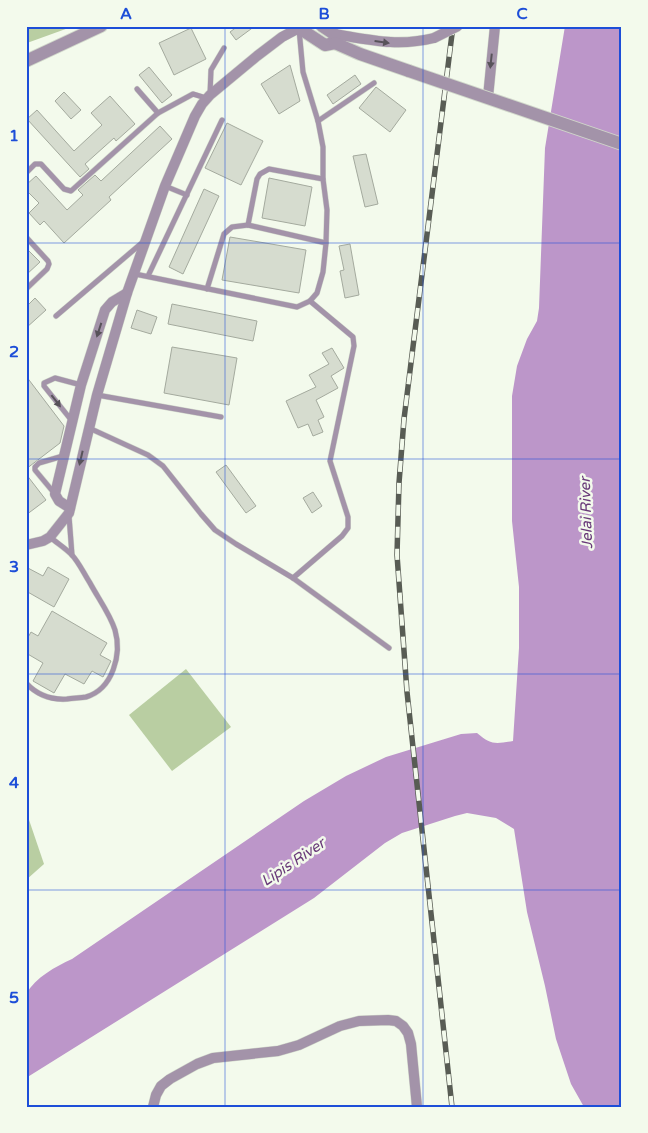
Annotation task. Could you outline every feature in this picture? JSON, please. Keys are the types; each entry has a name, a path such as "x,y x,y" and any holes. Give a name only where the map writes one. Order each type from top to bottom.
{"street":[{"path":"26,61 101,26"},
{"path":"282,26 282,37"},
{"path":"330,32 394,44 419,42 434,38 458,26"},
{"path":"488,97 495,26"},
{"path":"26,545 43,541 50,537 69,510 88,428 127,293 165,186 195,116 208,97 257,56 298,27 325,45 330,32"},
{"path":"330,32 360,54 622,144"},
{"path":"69,510 59,501 55,494 81,385 105,310 112,302 127,293"},
{"path":"153,1107 161,1086 197,1064 213,1058 278,1051 299,1045 340,1026 359,1021 388,1020 396,1021 408,1033 411,1044 417,1107"}],"lane":[{"path":"135,274 297,307 310,301 317,293 326,243 327,210 323,179 323,147 318,121 303,72 298,27"},
{"path":"26,172 35,164 41,164 64,190 71,191 158,113 193,94 208,97 211,70 224,48"},
{"path":"318,121 374,83"},
{"path":"137,88 158,113"},
{"path":"148,276 222,120"},
{"path":"248,226 257,179 260,174 269,169 323,179"},
{"path":"165,186 187,195"},
{"path":"207,288 224,234 232,227 248,226 326,243"},
{"path":"26,237 49,264 26,289"},
{"path":"56,316 146,240"},
{"path":"293,578 342,536 348,528 348,517 330,461 354,346 353,337 310,301"},
{"path":"72,421 44,386 44,383 55,378 81,385"},
{"path":"97,395 221,417"},
{"path":"88,428 148,455 163,466 200,514 215,530 293,578 389,648"},
{"path":"55,494 35,470 35,467 40,463 63,456"},
{"path":"69,510 72,555"},
{"path":"26,683 38,693 48,697 57,699 87,697 101,689 109,679 114,668 117,640 114,628 100,600 72,555 50,537"}],"green space":[{"path":"26,26 74,26 27,43"},
{"path":"186,669 231,727 172,771 129,715"},
{"path":"26,811 44,864 26,880"}],"water":[{"path":"565,26 622,26 622,1107 584,1107 571,1084 556,1039 527,912 514,829 496,818 467,813 402,833 385,843 314,898 26,1078 26,994 35,982 46,973 72,959 304,801 346,776 386,757 461,734 477,733 494,743 513,741 519,648 519,587 512,521 512,396 517,366 527,339 537,321 539,308 545,148"}],"building":[{"path":"238,26 255,26 236,40 230,32"},
{"path":"191,28 206,59 174,75 159,43"},
{"path":"290,65 300,101 279,114 261,84"},
{"path":"149,67 172,95 162,103 139,75"},
{"path":"355,75 361,84 333,104 327,95"},
{"path":"376,87 406,110 390,132 359,108"},
{"path":"64,92 81,110 71,119 55,101"},
{"path":"110,96 135,124 116,141 114,138 85,164 89,169 80,177 27,119 37,110 74,151 102,125 91,113"},
{"path":"227,123 263,141 241,185 205,168"},
{"path":"160,126 172,139 109,197 111,200 64,243 44,221 40,225 29,213 39,203 26,190 26,185 36,176 67,210 83,195 78,190 95,175 101,181"},
{"path":"366,154 378,204 365,207 353,156"},
{"path":"269,178 312,187 305,226 262,218"},
{"path":"204,189 219,196 183,274 169,267"},
{"path":"230,237 306,250 299,293 222,280"},
{"path":"350,244 359,295 345,298 340,271 344,270 339,246"},
{"path":"26,248 40,262 26,275"},
{"path":"35,298 46,310 26,328 26,307"},
{"path":"172,304 257,321 253,341 168,324"},
{"path":"137,310 157,317 151,334 131,328"},
{"path":"172,347 237,358 229,405 164,393"},
{"path":"332,348 344,368 331,376 338,388 316,400 324,417 318,420 323,432 313,436 308,424 298,428 286,401 316,387 309,375 329,364 322,353"},
{"path":"26,376 64,426 60,443 26,469"},
{"path":"226,465 256,506 246,513 216,472"},
{"path":"26,474 46,500 26,515"},
{"path":"313,492 322,506 312,513 303,498"},
{"path":"26,567 43,576 48,567 69,579 54,607 26,591"},
{"path":"52,611 107,643 100,655 111,661 103,677 92,671 84,684 65,674 54,693 33,681 43,663 26,653 26,641 31,632 38,636"}],"railway":[{"path":"452,1107 407,692 397,555 399,483 404,419 453,26"}],"water label":[{"name":"Jelai River","path":"586,513"},
{"name":"Lipis River","path":"293,862"}]}
